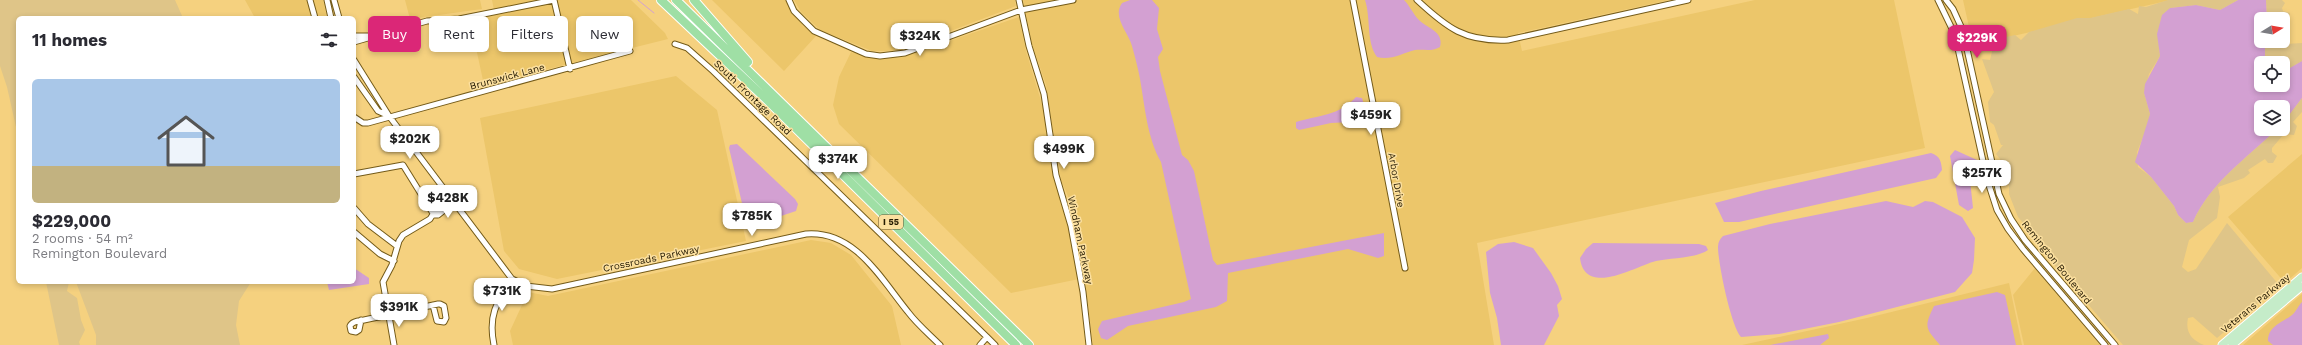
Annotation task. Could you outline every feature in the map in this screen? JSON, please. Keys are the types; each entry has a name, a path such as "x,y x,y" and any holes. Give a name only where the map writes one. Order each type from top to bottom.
{"highway":[{"path":"655,0 765,98"},
{"name":"I 55","path":"662,0 765,98 1016,345"},
{"name":"I 55","path":"676,0 758,78 1029,345"},
{"path":"694,0 749,62 758,78"}],"main road":[{"name":"Veterans Parkway","path":"2222,345 2302,277"},
{"name":"Veterans Parkway","path":"2232,345 2302,286"}],"street":[{"path":"310,0 314,16"},
{"path":"327,0 331,16"},
{"path":"334,0 338,16"},
{"path":"421,23 459,19 554,0 570,68"},
{"path":"789,0 794,11 814,31 866,54 880,56 905,53 1021,10 1073,0"},
{"name":"Windham Parkway","path":"1019,0 1029,46 1044,94 1053,159 1071,226 1083,293 1089,345"},
{"name":"Arbor Drive","path":"1353,0 1404,268"},
{"path":"1417,0 1439,21 1455,32 1487,41 1508,40 1688,0"},
{"name":"Remington Boulevard","path":"1938,0 1955,35 1987,179 1997,210 2008,229 2023,249 2105,345"},
{"name":"Remington Boulevard","path":"1946,0 1953,9 1963,31 1999,194 2011,219 2025,240 2115,345"},
{"path":"356,36 368,36"},
{"path":"356,41 368,37"},
{"name":"South Frontage Road","path":"675,44 687,48 713,71 995,345"},
{"name":"Brunswick Lane","path":"356,118 363,123 626,52"},
{"path":"356,63 390,116 512,279 494,311 491,320 494,345"},
{"path":"356,80 378,111 390,116"},
{"path":"356,174 403,166 434,215"},
{"path":"394,345 383,282 394,261 397,246 403,236 424,224 434,215 438,215 452,200"},
{"path":"356,210 368,224 397,246"},
{"path":"356,234 380,254 394,261"},
{"name":"Crossroads Parkway","path":"512,279 526,286 552,289 806,234 829,234 852,247 884,280 917,323 940,345"},
{"path":"361,320 433,305"},
{"path":"980,345 987,337"}],"shaded area":[{"path":"0,0 175,0 182,16 16,16 16,127 7,87 0,66"},
{"path":"245,0 323,0 327,16 254,16"},
{"path":"405,0 480,0 482,9 421,17 421,16 409,16"},
{"path":"492,0 631,0 665,33 668,39 633,48 633,16 576,16 576,52 616,52 484,85 477,52 489,52 489,16 495,15"},
{"path":"712,0 786,0 803,26 816,36 784,71"},
{"path":"794,0 1015,0 1016,6 901,50 872,51 820,30 801,12"},
{"path":"1023,0 1669,0 1518,33 1522,51 1755,0 1894,0 1925,148 1477,243 1494,345 1093,345 1083,264 1070,201 1061,180 1046,85 1032,44"},
{"path":"1130,0 1152,0 1159,8 1157,29 1163,49 1158,57 1160,71 1182,155 1188,160 1194,171 1213,260 1217,265 1384,233 1384,256 1378,258 1348,249 1228,273 1227,301 1216,307 1128,326 1107,340 1101,338 1098,329 1102,321 1184,302 1191,299 1161,162 1156,152 1145,111 1140,79 1132,46 1120,19 1119,8 1122,3"},
{"path":"1365,0 1404,0 1419,20 1440,37 1440,47 1431,50 1415,50 1387,58 1377,57 1371,44"},
{"path":"1963,0 2171,0 1973,45"},
{"path":"2168,0 2238,0 2220,10 2196,5 2170,8 2159,47 2160,56 2149,74 2144,93 2150,114 2148,125 2137,152 2138,167 2151,177 2174,206 2178,215 2186,223 2193,222 2200,208 2219,183 2269,136 2282,136 2272,148 2272,152 2277,156 2273,163 2268,163 2265,159 2248,170 2250,173 2244,178 2218,187 2220,197 2217,218 2189,240 2182,267 2188,272 2196,269 2227,223 2279,285 2217,338 2193,317 2188,318 2187,323 2190,335 2196,341 2204,345 2123,345 2051,261 2051,255 2018,217 2009,194 2009,186 2004,178 2000,159 1996,154 2003,145 2001,145 1994,125 1990,122 1988,102 1994,92 1982,59 1990,60 1994,43 2006,37 2015,35 2021,40 2029,32 2077,18 2090,18 2129,9 2138,14 2139,6 2146,7"},
{"path":"2238,0 2266,0 2267,12 2254,12 2254,48 2265,48 2265,56 2254,56 2254,92 2290,92 2290,68 2302,61 2302,98 2290,114 2290,100 2254,100 2254,136 2269,136 2219,183 2200,208 2193,222 2186,223 2178,215 2174,206 2151,177 2135,162 2150,114 2144,93 2145,84 2160,56 2157,34 2162,15 2170,8 2196,5 2220,10"},
{"path":"2266,0 2282,0 2285,3 2282,8 2283,11 2286,12 2267,12"},
{"path":"1019,17 1026,51 1045,114 1050,164 1068,221 1079,279 1011,293 839,124 833,105 839,77 851,52 877,59 903,57"},
{"path":"2302,43 2302,61 2290,68 2290,56 2265,56 2265,48 2290,48 2290,44"},
{"path":"676,76 717,110 746,241 557,279 519,269 504,251 480,118"},
{"path":"1356,97 1362,98 1365,108 1364,116 1351,122 1331,123 1299,130 1296,128 1296,122 1336,111 1343,108"},
{"path":"2302,98 2302,112 2293,122 2297,126 2294,135 2290,135 2290,114"},
{"path":"737,144 795,199 798,204 796,211 763,222 749,220 745,216 729,148 730,145"},
{"path":"1955,150 1977,160 1970,180 1973,208 1968,211 1959,205 1950,156"},
{"path":"1931,153 1940,159 1941,164 1942,170 1936,178 1739,222 1724,222 1715,203 1761,191"},
{"path":"2302,154 2302,268 2285,283 2228,217"},
{"path":"1886,201 1913,207 1925,201 1933,202 1962,217 1975,238 1974,260 1972,273 1955,292 1839,322 1779,334 1741,337 1737,331 1729,308 1720,266 1718,245 1723,236 1770,224"},
{"path":"811,240 831,243 851,255 892,306 901,345 513,345 510,331 528,292 548,296"},
{"path":"1514,242 1533,248 1551,273 1558,286 1562,299 1557,305 1559,316 1544,345 1501,345 1497,318 1490,293 1486,252 1498,244"},
{"path":"1593,243 1699,244 1706,246 1708,250 1697,255 1656,261 1624,273 1601,278 1591,276 1584,270 1580,258 1586,249"},
{"path":"2035,268 2100,345 2024,345 2013,295"},
{"path":"356,269 369,278 369,284 329,290 328,284 356,284"},
{"path":"2009,283 2022,345 1742,345 1867,318"},
{"path":"46,284 69,284 67,291 77,298 81,320 85,330 79,342 80,345 59,345"},
{"path":"77,284 250,284 239,301 236,325 240,345 96,345 96,335"},
{"path":"1997,292 2005,295 2016,345 1940,345 1931,335 1928,323 1934,306"},
{"path":"2302,294 2302,345 2243,345"},
{"path":"2302,302 2302,345 2273,345 2268,341 2270,332 2276,325 2293,314"},
{"path":"1828,334 1829,338 1820,345 1770,345"}],"waterway":[{"path":"638,0 654,13"}]}
